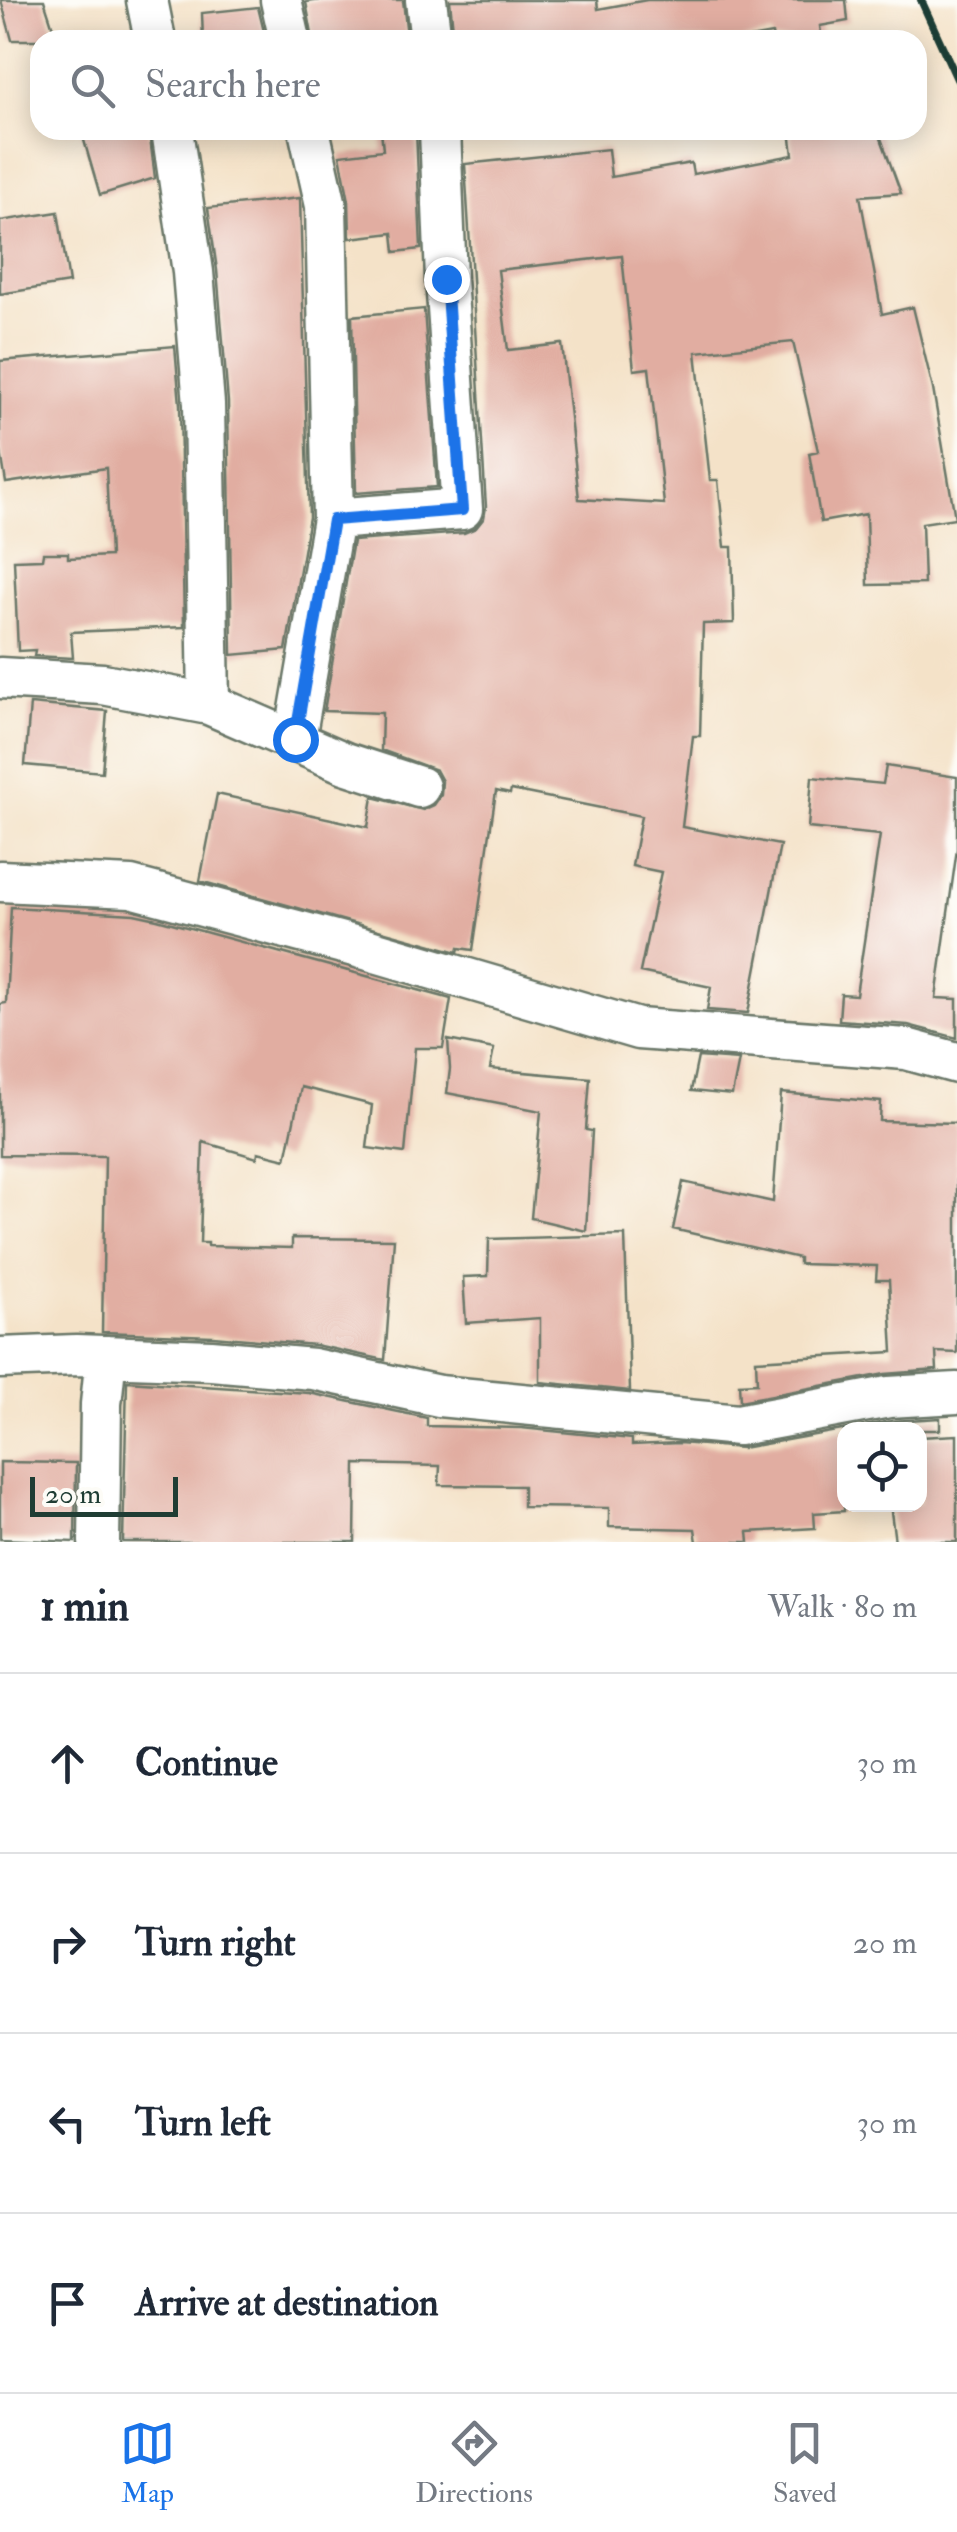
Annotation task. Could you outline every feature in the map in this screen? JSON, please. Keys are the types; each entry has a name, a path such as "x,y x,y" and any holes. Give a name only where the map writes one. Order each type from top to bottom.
{"street":[{"path":"146,0 153,30"},
{"path":"282,0 288,30"},
{"path":"426,0 430,30"},
{"path":"173,140 193,272 204,404 209,704"},
{"path":"295,739 333,520 326,206 312,140"},
{"path":"333,520 462,510 440,140"},
{"path":"0,678 103,684 209,704 345,763 419,787"},
{"path":"0,881 131,887 369,950 638,1029 906,1050 957,1062"},
{"path":"0,1358 106,1356 313,1369 439,1396 738,1425 889,1398 957,1394"},
{"path":"98,1542 106,1356"}],"building":[{"path":"1,0 44,0 54,30 30,30 30,40 12,40"},
{"path":"403,0 406,30 311,30 306,2"},
{"path":"450,0 597,0 598,9 647,0 846,0 848,21 820,26 821,30 453,30"},
{"path":"258,7 264,30 203,30 202,13"},
{"path":"84,140 150,140 155,178 100,195"},
{"path":"382,140 416,140 421,249 395,252 393,233 350,238 349,201 340,155 383,150"},
{"path":"791,140 882,140 901,193 860,196 882,314 913,307 933,389 955,518 922,523 924,584 868,585 866,514 821,522 809,453 818,451 793,342 696,352 710,480 718,480 725,547 732,547 734,623 703,624 700,736 693,736 682,827 780,845 748,1013 707,1010 711,987 640,972 661,872 632,866 641,816 511,790 510,794 496,791 473,950 459,948 458,952 200,881 217,794 368,827 373,797 423,810 434,805 441,795 442,781 436,770 381,750 382,713 324,711 353,541 464,533 476,528 484,518 465,164 608,149 611,177 691,163 693,174 793,155","holes":["622,256 634,370 649,368 664,504 579,499 562,344 508,350 498,270"]},
{"path":"300,198 309,517 286,650 232,655 228,402 208,208"},
{"path":"58,212 69,283 0,294 0,221"},
{"path":"424,309 437,487 356,493 352,316"},
{"path":"175,346 180,405 184,627 71,632 73,658 34,656 35,650 18,651 14,560 42,559 43,553 68,553 68,558 110,556 106,468 6,483 0,446 0,361"},
{"path":"30,704 107,711 102,772 25,765"},
{"path":"886,766 957,777 957,849 936,998 957,999 957,1038 908,1025 839,1020 841,994 856,995 880,835 808,828 812,777 883,784"},
{"path":"11,907 134,914 451,999 443,1048 415,1048 405,1153 367,1148 372,1105 301,1087 286,1159 258,1152 257,1158 203,1142 200,1243 292,1248 292,1238 394,1239 385,1360 315,1345 102,1332 105,1156 0,1155 0,1004 6,1003"},
{"path":"448,1040 494,1049 490,1069 590,1078 586,1130 592,1131 586,1231 531,1218 541,1111 447,1093"},
{"path":"698,1057 739,1060 732,1095 691,1091"},
{"path":"781,1093 881,1102 880,1121 957,1123 957,1353 936,1352 937,1370 885,1374 740,1401 739,1384 757,1383 756,1360 893,1352 889,1280 876,1280 877,1266 799,1264 799,1258 673,1229 683,1182 773,1202"},
{"path":"625,1235 630,1391 540,1382 540,1318 466,1323 463,1277 488,1276 489,1239"},
{"path":"127,1381 309,1393 427,1418 427,1426 521,1428 632,1439 632,1445 679,1443 742,1448 837,1431 837,1511 814,1513 815,1528 748,1532 749,1542 697,1542 695,1529 609,1527 609,1508 523,1507 523,1486 439,1485 440,1466 356,1464 355,1542 123,1542"},
{"path":"940,1418 940,1430 927,1430 927,1422 886,1422"},
{"path":"957,1435 957,1542 895,1542 891,1512 927,1512 927,1437"},
{"path":"0,1462 76,1463 75,1542 0,1539"}],"railway":[{"path":"921,0 957,79"}],"route":[{"path":"295,739 333,520 462,510 446,279"}]}
